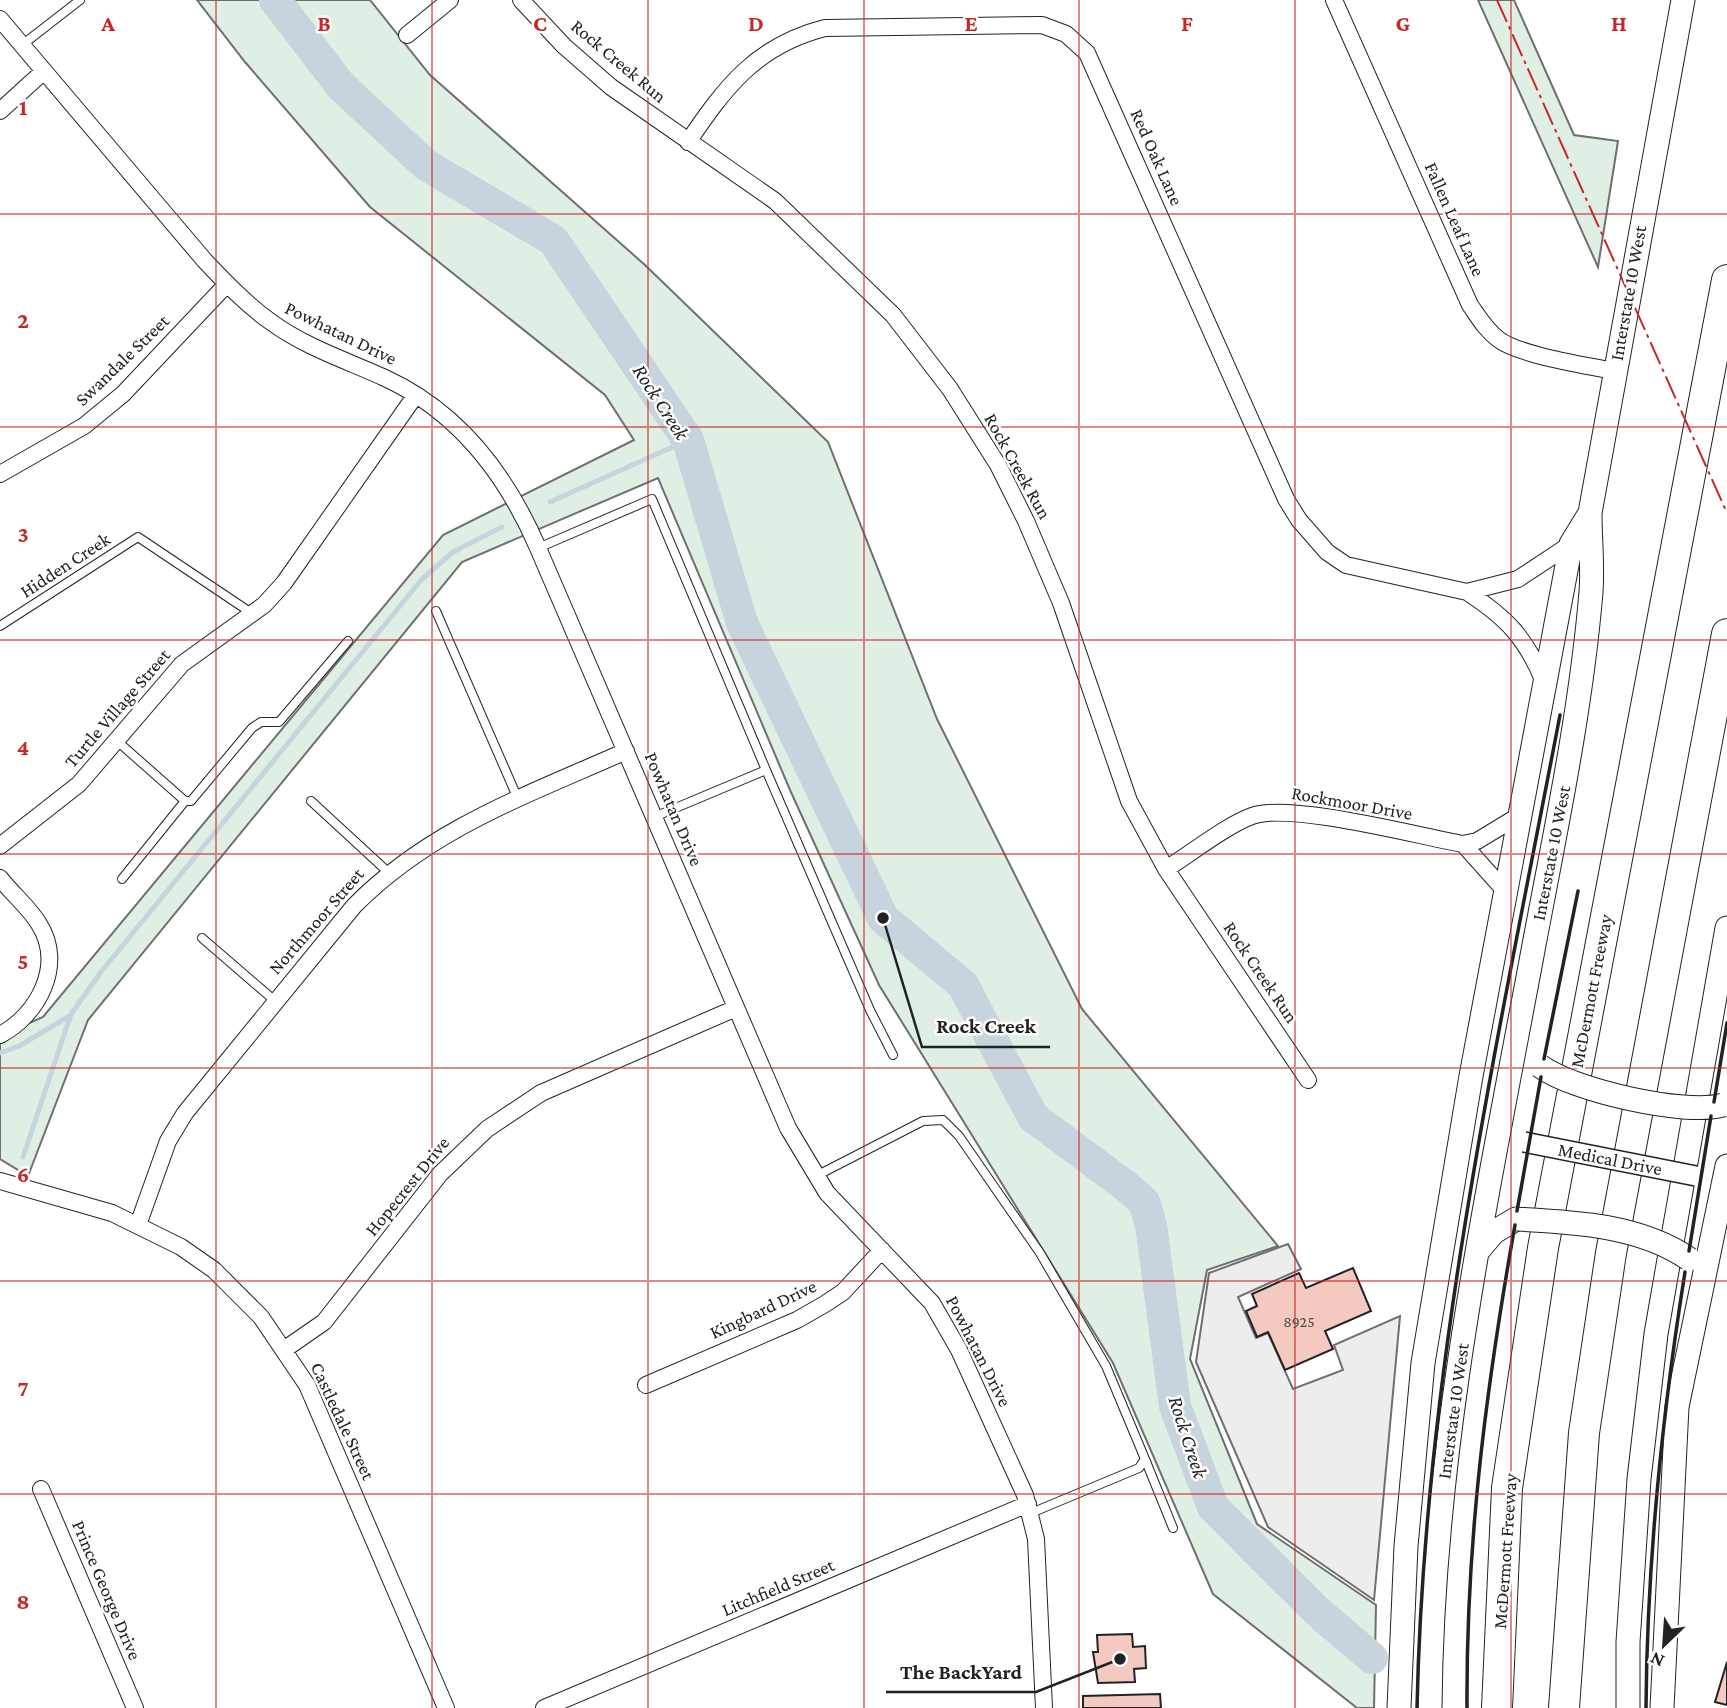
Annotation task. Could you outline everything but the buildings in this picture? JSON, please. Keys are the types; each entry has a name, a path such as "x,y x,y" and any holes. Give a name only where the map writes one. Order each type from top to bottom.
{"highway":[{"name":"McDermott Freeway","path":"1497,1708 1507,1488 1543,1248 1727,280"},
{"path":"1564,1708 1584,1433 1603,1304 1642,1078 1727,634"}],"main road":[{"name":"Interstate 10 West","path":"1430,1708 1438,1527 1450,1417 1475,1256 1576,713 1591,589 1590,513 1613,371 1682,0"},
{"path":"1399,1708 1406,1546 1423,1363 1571,544 1590,513"},
{"path":"1628,1708 1629,1642 1639,1479 1656,1334 1727,928"},
{"path":"1521,1013 1531,1052 1540,1066 1560,1077 1603,1093 1687,1107 1709,1109 1725,1103"},
{"path":"1662,1708 1678,1407 1727,1166"},
{"path":"1475,1256 1494,1231 1516,1219 1569,1222 1655,1239 1689,1259 1697,1276 1700,1301"}],"street":[{"path":"407,35 450,0"},
{"name":"Rock Creek Run","path":"521,0 564,46 611,87 775,201 892,315 950,389 998,465 1026,521 1061,603 1129,801 1166,869 1308,1080"},
{"name":"Fallen Leaf Lane","path":"1334,0 1470,305 1486,328 1500,341 1523,350 1613,371"},
{"name":"Powhatan Drive","path":"0,19 227,284 272,324 415,396 469,438 509,489 538,548 788,1128 816,1176 852,1221 932,1303 959,1350 1030,1508 1037,1551 1044,1708"},
{"name":"Red Oak Lane","path":"688,142 718,98 741,73 764,54 795,35 825,28 1042,25 1066,34 1087,53 1286,499 1299,520 1327,552 1346,565 1467,592 1513,627 1531,649 1544,682"},
{"path":"0,111 44,71"},
{"name":"Swandale Street","path":"0,474 84,426 123,394 227,284"},
{"name":"Turtle Village Street","path":"0,846 79,784 182,664 253,614 284,583 415,396"},
{"name":"Red Oak Lane","path":"1467,592 1517,579 1571,544"},
{"name":"Northmoor Street","path":"138,1225 168,1141 185,1113 354,906 388,873 432,841 626,751"},
{"name":"Rockmoor Drive","path":"1166,869 1251,816 1268,812 1297,813 1463,844"},
{"path":"1506,892 1463,844 1477,841 1520,815"},
{"path":"0,878 39,924 47,944 48,960 45,985 33,1009 24,1020 0,1035"},
{"name":"Hopecrest Drive","path":"285,1349 324,1322 440,1174 486,1129 541,1093 736,1008"},
{"name":"Medical Drive","path":"1524,1142 1696,1176"},
{"name":"Castledale Street","path":"1,1184 72,1201 138,1225 181,1247 214,1270 261,1317 285,1349 323,1421 446,1708"},
{"name":"Kingbard Drive","path":"646,1385 797,1320 825,1304 843,1292 882,1250"},
{"name":"Prince George Drive","path":"41,1489 135,1708"},
{"name":"Litchfield Street","path":"544,1708 1030,1508"}],"lane":[{"path":"22,45 80,0"},
{"path":"538,548 652,499 870,1010 893,1055"},
{"name":"Hidden Creek","path":"0,626 138,537 253,614"},
{"path":"436,611 518,799"},
{"path":"116,740 185,801 191,801 252,727 261,722 279,722 348,642"},
{"path":"654,817 766,770"},
{"path":"122,879 185,801"},
{"path":"311,801 388,873"},
{"path":"202,938 275,1001"},
{"path":"816,1176 923,1121 943,1119 959,1136 1040,1253 1106,1366 1173,1528"},
{"path":"1030,1508 1139,1468 1145,1460"}],"green space":[{"path":"197,0 370,0 430,75 645,265 828,442 937,719 1082,1009 1278,1246 1207,1270 1190,1359 1257,1524 1376,1605 1374,1708 1357,1708 1213,1594 1113,1363 879,985 790,790 658,478 462,562 88,1020 28,1176 0,1159 0,1036 43,1017 443,535 634,440 605,395 370,207 245,62"},
{"path":"1478,0 1514,0 1574,135 1618,141 1598,267"}],"shaded area":[{"path":"1288,1244 1301,1269 1238,1297 1256,1338 1268,1333 1293,1389 1343,1370 1334,1345 1400,1316 1374,1600 1268,1527 1196,1362 1209,1273"}],"waterway":[{"name":"Rock Creek","path":"275,0 341,86 426,165 553,240 688,440 742,623 883,918 963,985 1033,1117 1144,1202 1151,1225 1175,1406 1213,1507 1318,1612 1372,1658"},
{"path":"550,502 688,440"},
{"path":"23,1157 71,1014 101,972 422,579 453,552 502,527"},
{"path":"0,1053 19,1046 71,1015"}],"wall":[{"path":"1417,1708 1433,1457 1449,1333 1489,1085 1560,715"},
{"path":"1544,1059 1578,891"},
{"path":"1714,1102 1727,1023"},
{"path":"1517,1211 1541,1077"},
{"path":"1689,1251 1711,1116"},
{"path":"1467,1708 1474,1525 1495,1346 1515,1225"},
{"path":"1646,1708 1649,1599 1657,1489 1685,1272"}],"power":[{"path":"1497,0 1727,513"}],"place":[{"name":"Rock Creek","path":"883,918"},
{"name":"The BackYard","path":"1120,1659"}]}
